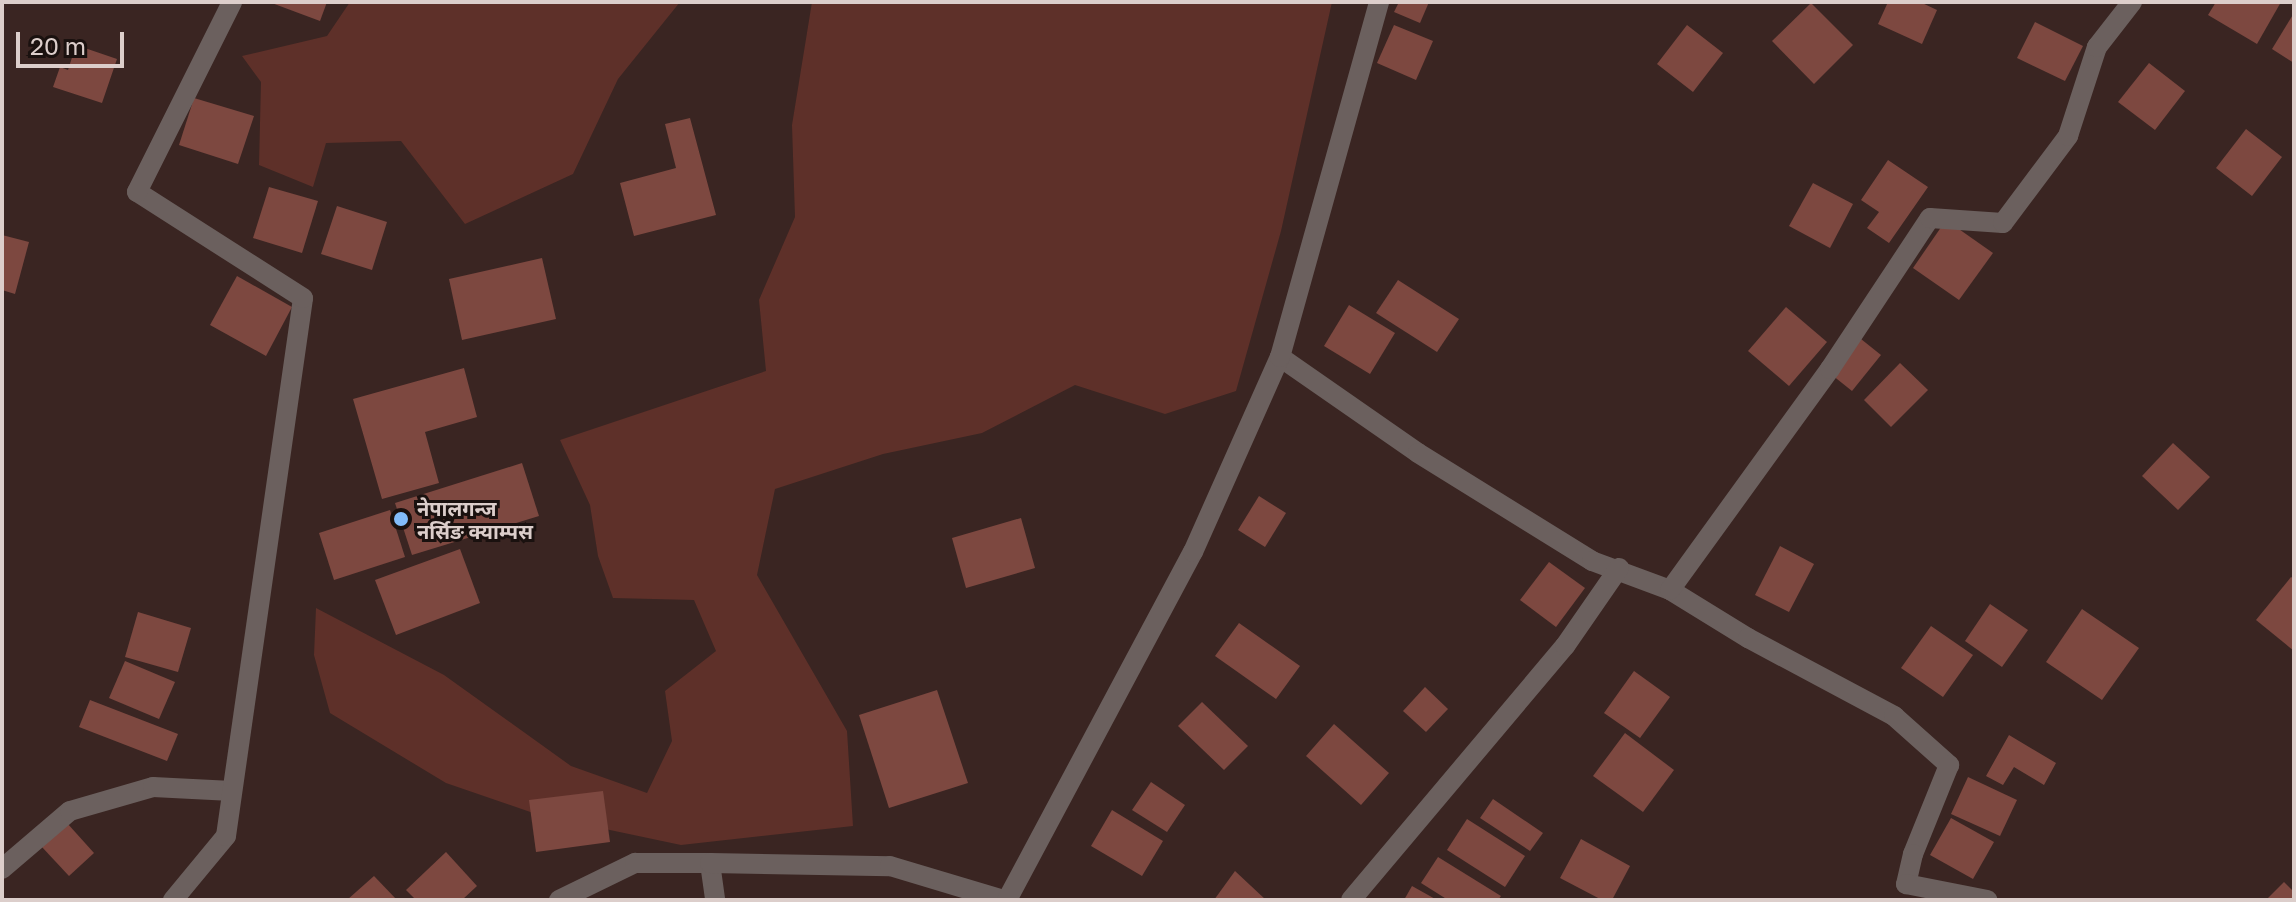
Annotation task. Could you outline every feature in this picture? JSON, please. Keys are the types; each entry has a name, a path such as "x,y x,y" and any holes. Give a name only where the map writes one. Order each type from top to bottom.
{"street":[{"path":"173,900 226,836 303,298 137,192 232,2"},
{"path":"559,900 635,863 710,863 890,866 1005,900 1193,552 1280,357 1379,2"},
{"path":"1670,590 1830,369 1930,218 2003,223 2068,136 2097,47 2132,2"},
{"path":"1280,357 1431,462 1592,561 1619,568 1670,590 1748,638 1894,716 1949,765 1913,854 1906,884 1987,900"},
{"path":"1351,900 1565,646 1619,568"},
{"path":"2,869 70,811 153,787 232,791"},
{"path":"710,863 715,900"}],"shaded area":[{"path":"350,2 680,2 618,79 573,174 465,224 401,141 326,143 313,187 259,165 261,82 242,56 327,36"},
{"path":"812,2 1332,2 1281,231 1236,391 1165,414 1075,385 982,433 883,454 775,489 757,575 847,731 853,826 681,845 539,815 446,783 330,713 314,655 316,608 444,675 571,766 647,793 672,741 665,691 716,651 694,600 613,598 598,556 590,505 560,440 766,371 759,300 795,217 792,125"}],"building":[{"path":"269,2 327,2 320,21"},
{"path":"1399,2 1429,2 1420,23 1394,12"},
{"path":"1888,2 1920,2 1937,10 1922,44 1878,24"},
{"path":"2216,2 2281,2 2257,44 2208,15"},
{"path":"1811,3 1853,45 1814,84 1772,41"},
{"path":"2294,13 2294,63 2272,49"},
{"path":"2035,22 2083,46 2065,81 2017,58"},
{"path":"1394,25 1433,41 1416,80 1377,63"},
{"path":"1687,25 1723,53 1693,92 1657,64"},
{"path":"76,45 117,59 102,103 53,87 60,67 68,70"},
{"path":"2149,63 2185,91 2155,130 2118,102"},
{"path":"194,98 254,116 238,164 179,145"},
{"path":"690,118 716,215 634,236 620,183 676,168 665,124"},
{"path":"2246,129 2282,157 2252,196 2216,168"},
{"path":"1888,160 1928,187 1889,243 1867,228 1879,212 1861,200"},
{"path":"1813,183 1853,204 1830,248 1789,226"},
{"path":"269,187 318,201 302,253 253,238"},
{"path":"337,206 387,222 372,270 321,254"},
{"path":"1946,220 1993,253 1959,300 1913,268"},
{"path":"2,235 29,242 15,294 2,290"},
{"path":"542,258 556,319 462,340 449,279"},
{"path":"237,276 292,307 266,356 210,325"},
{"path":"1398,280 1459,319 1437,352 1376,313"},
{"path":"1349,305 1395,333 1370,374 1324,346"},
{"path":"1786,307 1827,342 1789,386 1748,351"},
{"path":"1861,339 1881,355 1852,391 1832,375"},
{"path":"1900,363 1928,390 1891,427 1864,400"},
{"path":"464,368 477,417 425,432 439,483 382,499 353,399"},
{"path":"2173,443 2210,477 2178,510 2142,476"},
{"path":"522,463 539,516 412,555 395,503"},
{"path":"1259,496 1286,513 1265,547 1238,530"},
{"path":"390,510 405,557 334,580 319,533"},
{"path":"1021,518 1035,568 966,588 952,538"},
{"path":"1780,546 1814,564 1789,612 1755,595"},
{"path":"460,549 480,603 396,635 375,580"},
{"path":"1549,562 1585,588 1556,627 1520,600"},
{"path":"2291,577 2294,579 2294,651 2256,620"},
{"path":"1990,604 2028,630 2002,667 1965,641"},
{"path":"2082,609 2139,648 2102,700 2046,662"},
{"path":"138,612 191,628 178,672 125,657"},
{"path":"1239,623 1300,666 1276,699 1215,656"},
{"path":"1931,626 1973,655 1943,697 1901,668"},
{"path":"125,661 175,682 159,719 109,698"},
{"path":"1634,671 1670,697 1640,738 1604,713"},
{"path":"1425,687 1448,709 1426,732 1403,711"},
{"path":"937,690 968,783 889,808 859,715"},
{"path":"90,700 178,734 167,761 79,727"},
{"path":"1202,702 1248,746 1224,770 1178,726"},
{"path":"1334,724 1389,773 1361,805 1306,756"},
{"path":"1625,733 1674,770 1643,812 1593,776"},
{"path":"2009,735 2056,763 2044,785 2014,767 2003,785 1986,776"},
{"path":"1968,777 2017,800 2000,836 1951,814"},
{"path":"1151,782 1185,805 1167,832 1132,810"},
{"path":"603,791 610,842 536,852 529,800"},
{"path":"1493,799 1543,833 1530,851 1480,818"},
{"path":"1112,810 1163,841 1142,876 1091,846"},
{"path":"1951,818 1994,842 1973,879 1930,855"},
{"path":"1467,819 1525,856 1505,887 1447,850"},
{"path":"67,823 94,853 69,876 41,846"},
{"path":"1581,839 1630,866 1612,900 1602,900 1560,878"},
{"path":"446,852 477,886 462,900 416,900 406,890"},
{"path":"1438,857 1501,896 1498,900 1448,900 1421,883"},
{"path":"1235,871 1266,900 1214,900"},
{"path":"374,876 397,900 347,900"},
{"path":"2284,882 2294,892 2294,900 2266,900"},
{"path":"1412,886 1437,900 1404,900"}],"place":[{"name":"नेपालगन्ज नर्सिङ क्याम्पस","path":"401,519"}]}
